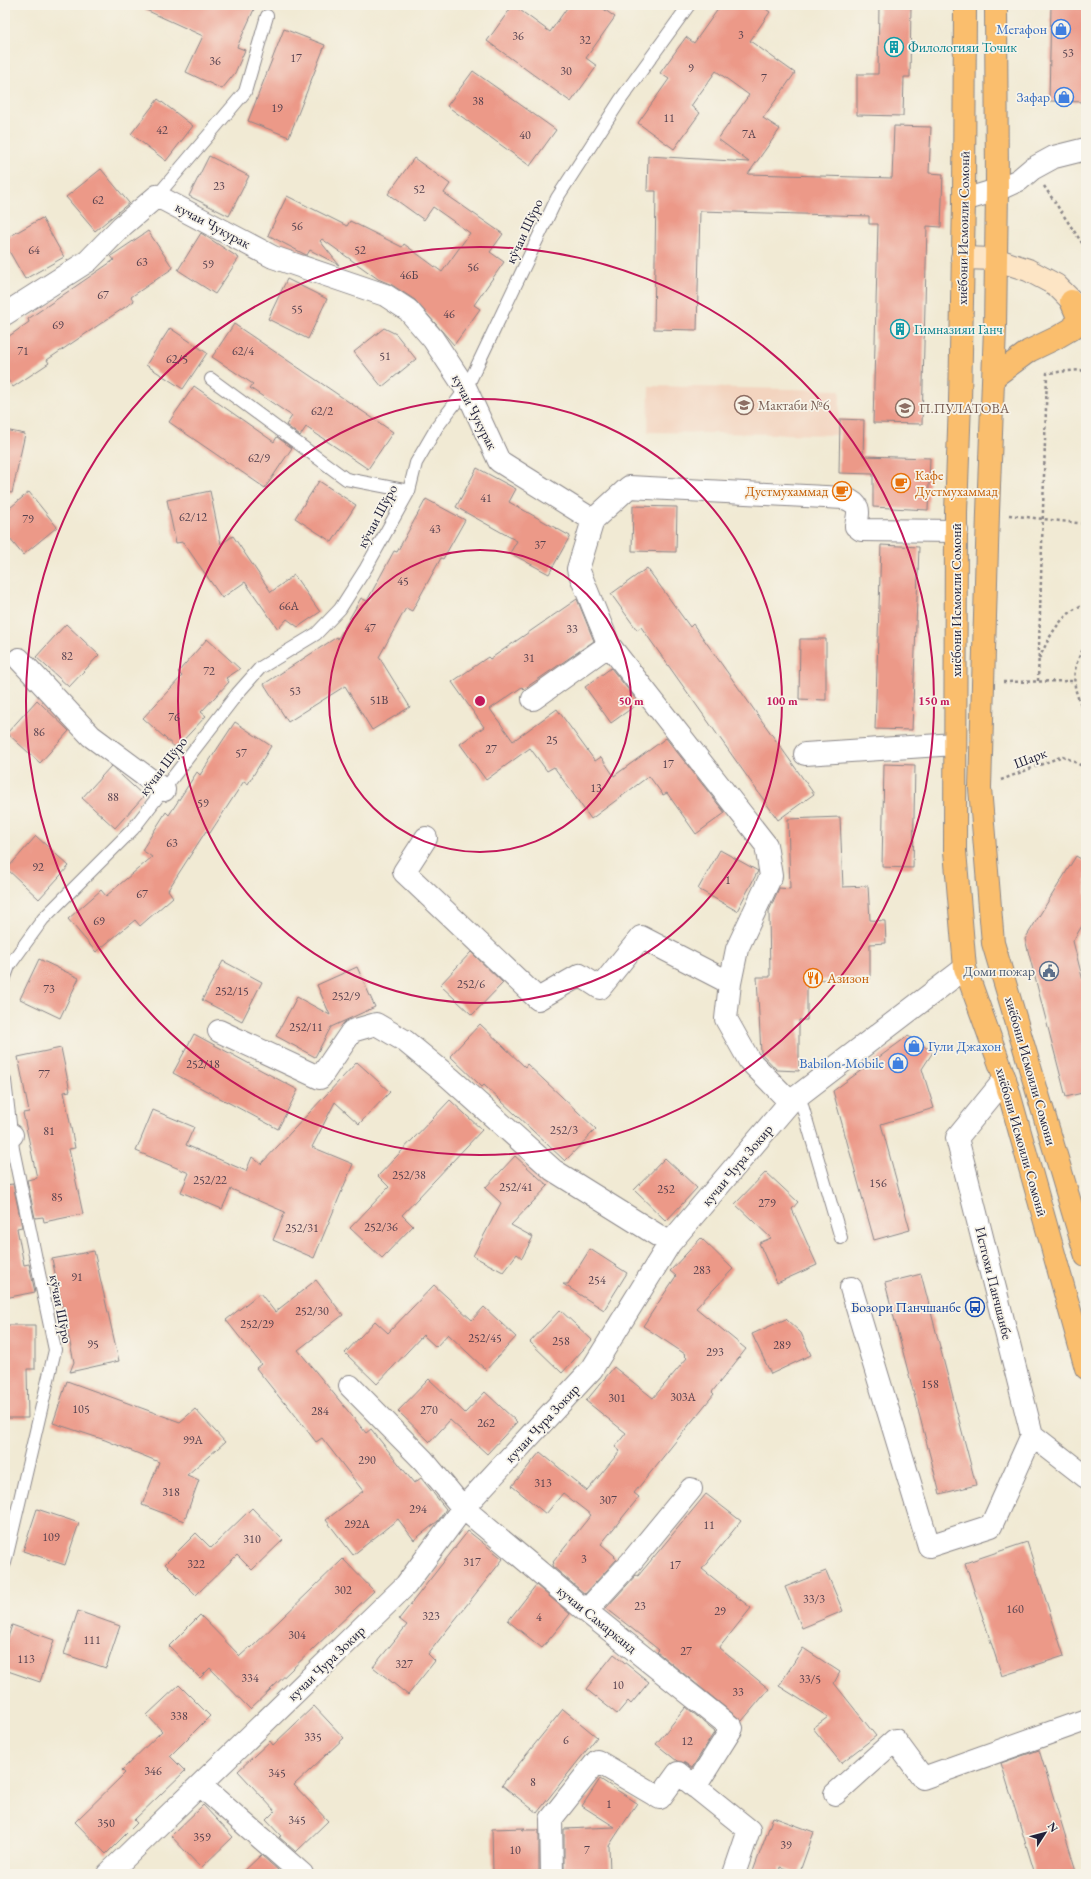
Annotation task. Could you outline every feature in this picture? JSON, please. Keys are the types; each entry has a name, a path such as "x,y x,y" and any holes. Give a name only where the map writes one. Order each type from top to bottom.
{"main road":[{"name":"хиёбони Исмоили Сомонӣ","path":"965,5 964,200 957,532 955,851 966,968 1005,1079 1086,1368"},
{"name":"хиёбони Исмоили Сомонӣ","path":"980,788 988,513 994,377 997,190 996,5"},
{"path":"962,258 995,259 1028,270 1056,285 1079,308 1077,319 1073,328 1056,338 1029,350 994,377"},
{"name":"хиёбони Исмоили Сомони","path":"980,788 993,944 1086,1256"}],"street":[{"path":"964,200 997,190 1019,180 1032,170 1054,157 1086,149"},
{"name":"кучаи Чукурак","path":"157,196 273,257 385,295 408,310 433,339 466,389 499,461 593,520"},
{"path":"5,314 88,261 122,226 157,196"},
{"path":"795,1099 749,1060 726,1019 730,983 737,949 771,876 766,845 609,645 578,570 593,520 629,487 844,498 854,502 859,510 856,526 861,530 957,532"},
{"path":"533,699 609,645"},
{"path":"19,659 91,736 164,790"},
{"path":"805,754 955,744"},
{"path":"426,838 404,872 538,999 580,975 600,988 641,937 730,983"},
{"name":"кучаи Чура Зокир","path":"108,1874 406,1585 463,1508 592,1369 670,1243 795,1099 966,968"},
{"path":"219,1031 320,1078 352,1031 376,1024 405,1041 450,1078 553,1170 670,1243"},
{"name":"Истгохи Панчшанбе","path":"1005,1079 957,1138 1032,1435"},
{"path":"851,1288 929,1546 991,1526 1032,1435 1086,1477"},
{"name":"кучаи Самарканд","path":"350,1386 423,1460 463,1508 586,1611 732,1728 695,1787"},
{"path":"586,1611 631,1562 691,1490"},
{"path":"835,1794 895,1740 923,1778 1086,1720"},
{"path":"552,1874 552,1819 597,1761 660,1798 678,1773 749,1830 734,1874"},
{"path":"200,1785 302,1874"}],"lane":[{"name":"кўчаи Шўро","path":"5,977 9,966 43,919 134,829 237,694 260,668 316,634 340,609 366,568 409,491 416,463 437,427 466,389 556,198 621,99 689,5"},
{"path":"157,196 245,92 267,16"},
{"path":"211,379 346,479 409,491"},
{"name":"кўчаи Шўро","path":"5,1081 8,1135 55,1350 5,1563"},
{"path":"795,1099 841,1238"}],"path":[{"path":"1055,200 1086,249"},
{"path":"1038,681 1046,373 1081,370 1086,373"},
{"path":"988,513 1086,524"},
{"path":"1038,661 1048,640 1061,619 1086,603"},
{"path":"1086,645 1082,651 1073,675 1079,702 1086,713"},
{"path":"983,682 1074,681"},
{"name":"Шарк","path":"980,788 1063,756 1086,768"}],"shaded area":[{"name":"Мактаби №6","path":"649,386 840,390 839,435 648,432"}],"building":[{"path":"135,5 256,5 237,47 245,50 235,73 222,89 186,72 203,36"},
{"path":"513,5 550,32 569,5 598,5 615,17 586,58 597,66 571,102 487,41"},
{"path":"721,5 760,5 770,12 750,41 795,73 763,118 780,129 748,174 892,178 894,126 931,127 929,173 943,174 941,227 927,226 922,424 873,423 878,224 869,224 869,216 700,211 697,330 654,329 656,191 647,191 648,156 749,162 718,139 749,95 716,71 691,106 700,113 674,149 638,123 669,79 660,73 686,37 694,43"},
{"name":"Филологияи Точик","path":"879,5 911,5 910,77 904,77 903,116 857,115 857,74 878,74"},
{"path":"1051,5 1086,5 1086,102 1049,101"},
{"path":"284,29 325,45 289,137 248,121"},
{"path":"473,71 556,130 530,166 447,106"},
{"path":"158,99 193,126 166,161 131,134"},
{"path":"209,156 249,176 229,216 189,196"},
{"path":"414,158 450,184 444,193 503,234 490,252 504,262 474,305 480,309 454,345 415,300 392,285 378,279 322,239 320,241 339,265 310,250 306,255 268,235 287,196 347,226 350,221 402,247 404,244 442,272 470,233 433,207 424,220 388,194"},
{"path":"101,169 129,203 95,231 66,197"},
{"path":"42,218 64,257 25,279 5,244 5,239"},
{"path":"148,231 173,268 131,297 134,301 47,360 49,363 13,387 5,376 5,339 29,322 28,319 114,260 111,256"},
{"path":"201,233 239,258 215,294 178,270"},
{"path":"287,279 327,299 308,339 268,319"},
{"path":"234,324 393,432 368,469 306,427 300,436 286,425 292,416 250,388 253,384 212,357"},
{"path":"170,328 207,353 183,389 146,365"},
{"path":"384,328 396,334 416,359 382,387 354,352"},
{"path":"194,386 274,442 277,437 292,448 265,488 169,422"},
{"name":"Кафе Дустмухаммад","path":"840,419 864,420 863,456 930,458 928,510 873,507 873,474 839,473"},
{"path":"5,430 25,434 12,493 5,492"},
{"path":"477,468 516,489 509,502 570,536 549,574 510,553 517,541 456,507"},
{"path":"319,481 356,505 332,542 295,518"},
{"path":"210,491 221,544 233,536 271,592 294,575 320,612 298,627 287,619 278,629 245,582 222,598 183,542 176,543 167,500"},
{"path":"29,492 57,527 23,555 5,533 5,512"},
{"path":"426,499 465,520 443,559 441,558 412,611 406,608 379,657 410,707 372,730 345,686 288,722 264,684 337,637 338,639 361,598 367,601 394,551 397,552"},
{"path":"633,506 677,507 676,552 632,551"},
{"path":"881,545 919,547 912,730 875,729"},
{"path":"647,568 690,627 693,624 814,794 778,820 641,627 637,630 611,594"},
{"path":"577,599 594,641 524,689 522,687 490,709 513,741 557,709 595,761 601,757 614,776 666,738 725,813 696,834 667,793 663,795 649,776 591,819 554,767 547,771 530,748 486,780 460,744 484,727 452,682 488,657 490,659"},
{"path":"66,624 99,655 69,687 36,657"},
{"path":"207,639 240,669 226,678 229,682 201,712 206,716 176,748 143,718 182,676 178,672"},
{"path":"800,639 826,639 826,700 799,699"},
{"path":"611,668 639,703 611,723 585,687"},
{"path":"37,700 69,731 40,763 7,733"},
{"path":"235,722 271,746 248,784 244,781 210,833 206,831 168,890 173,897 140,926 135,920 96,952 68,919 101,890 106,896 152,857 142,850 166,812 169,815 197,772 200,775"},
{"path":"884,764 915,765 913,868 882,867"},
{"path":"111,766 144,796 115,828 82,798"},
{"name":"Азизон","path":"840,817 843,887 868,886 870,920 885,921 886,943 870,944 870,979 807,980 807,1020 799,1020 799,1071 777,1070 761,1053 757,977 770,977 769,911 779,888 790,889 788,819"},
{"path":"36,836 69,866 39,899 7,869"},
{"path":"720,850 758,871 737,911 698,889"},
{"path":"1076,856 1086,862 1086,919 1073,941 1086,993 1086,1092 1066,1097 1025,939"},
{"path":"471,952 503,983 472,1015 440,985"},
{"path":"39,959 79,978 60,1018 20,999"},
{"path":"223,961 262,982 242,1021 202,1000"},
{"path":"357,967 375,1007 331,1027 315,1057 276,1036 297,997 330,1015 317,985"},
{"path":"480,1024 525,1067 527,1064 596,1129 565,1161 484,1085 482,1087 450,1056"},
{"path":"194,1034 298,1090 278,1129 173,1073"},
{"path":"908,1036 933,1052 922,1069 934,1108 881,1124 910,1230 874,1240 833,1091"},
{"path":"61,1048 70,1091 64,1092 75,1148 69,1149 83,1214 44,1222 43,1217 35,1218 27,1180 37,1178 23,1113 29,1112 18,1057"},
{"path":"357,1062 390,1092 359,1124 335,1102 312,1147 353,1164 314,1258 273,1240 285,1212 231,1189 222,1209 181,1192 189,1173 136,1151 153,1110 194,1127 186,1145 246,1171 252,1157 261,1164"},
{"path":"450,1100 482,1130 402,1215 413,1226 382,1258 350,1228 389,1187 378,1176"},
{"path":"515,1156 548,1186 511,1225 533,1237 522,1258 517,1254 503,1272 473,1256 501,1203 485,1188"},
{"path":"665,1158 697,1188 666,1221 634,1190"},
{"path":"766,1172 798,1202 792,1209 817,1265 777,1283 759,1243 771,1238 735,1204"},
{"path":"13,1184 22,1227 17,1228 24,1265 29,1264 35,1292 5,1298 5,1185"},
{"path":"701,1238 733,1269 696,1308 746,1349 712,1392 714,1394 634,1493 639,1497 601,1544 617,1559 585,1594 552,1566 554,1563 553,1562 591,1515 563,1493 546,1514 512,1486 540,1452 587,1491 620,1451 615,1447 626,1433 586,1401 614,1367 653,1398 687,1358 684,1355 685,1354 643,1326 676,1276 670,1271"},
{"path":"590,1249 627,1273 604,1310 563,1284 568,1284"},
{"path":"94,1251 119,1361 70,1372 74,1362 52,1259"},
{"path":"921,1274 976,1485 940,1494 885,1283"},
{"path":"316,1280 343,1315 298,1350 366,1433 371,1429 414,1483 421,1478 446,1509 438,1521 414,1540 398,1519 353,1555 326,1520 363,1491 322,1438 316,1442 285,1402 284,1403 256,1368 261,1364 226,1320 260,1293 275,1312"},
{"path":"434,1285 472,1320 484,1307 516,1337 486,1370 448,1334 436,1347 423,1335 377,1384 345,1353 375,1321 388,1333"},
{"path":"560,1310 592,1340 562,1373 530,1342"},
{"path":"786,1319 801,1333 811,1355 771,1374 752,1334"},
{"path":"5,1325 35,1325 35,1369 27,1369 28,1418 5,1418"},
{"path":"429,1379 465,1413 485,1392 517,1422 487,1454 450,1420 430,1442 398,1411"},
{"path":"67,1381 180,1422 195,1409 225,1442 187,1475 199,1480 184,1521 142,1505 159,1462 105,1440 53,1423"},
{"path":"706,1494 741,1521 702,1569 751,1608 719,1648 769,1689 742,1721 657,1652 659,1650 606,1608 636,1575 638,1576"},
{"path":"252,1508 283,1540 252,1570 237,1555 196,1595 165,1564 196,1533 211,1548"},
{"path":"37,1509 79,1523 65,1565 23,1551"},
{"path":"468,1531 503,1559 428,1654 435,1661 408,1695 373,1667 407,1625 399,1619"},
{"path":"1027,1542 1064,1656 1002,1676 965,1563"},
{"path":"343,1559 374,1591 250,1709 210,1668 200,1678 169,1646 200,1615 240,1656 250,1647 251,1648"},
{"path":"826,1571 843,1611 802,1628 785,1587"},
{"path":"536,1585 570,1614 542,1648 508,1621"},
{"path":"78,1611 120,1626 106,1668 64,1654"},
{"path":"12,1625 54,1640 40,1682 5,1670 5,1647"},
{"path":"803,1648 840,1672 834,1683 876,1736 841,1763 813,1728 828,1717 779,1686"},
{"path":"614,1654 649,1682 631,1704 628,1701 617,1714 586,1689"},
{"path":"179,1685 210,1716 170,1756 185,1771 134,1820 137,1823 106,1854 75,1822 125,1773 122,1770 162,1731 147,1715"},
{"path":"314,1706 344,1738 294,1785 328,1821 296,1852 279,1837 281,1836 266,1820 275,1811 238,1771 270,1741 273,1745"},
{"path":"686,1707 715,1731 692,1768 685,1763 677,1761 656,1744"},
{"path":"563,1709 597,1737 537,1813 502,1785"},
{"path":"1039,1750 1077,1874 1035,1874 1001,1763"},
{"path":"600,1779 637,1803 609,1846 610,1872 566,1873 564,1871 564,1829 615,1827 582,1806"},
{"path":"203,1805 233,1837 201,1868 171,1836"},
{"path":"773,1817 814,1832 799,1874 780,1867 779,1874 752,1874"},
{"path":"525,1828 522,1830 539,1830 539,1872 493,1873 492,1829"},
{"path":"261,1855 278,1870 273,1874 241,1874"}],"place":[{"name":"Мегафон","path":"1061,29"},
{"name":"Филологияи Точик","path":"894,47"},
{"name":"Зафар","path":"1064,97"},
{"name":"Гимназияи Ганч","path":"900,329"},
{"name":"Мактаби №6","path":"744,405"},
{"name":"П.ПУЛАТОВА","path":"905,408"},
{"name":"Кафе Дустмухаммад","path":"901,483"},
{"name":"Дустмухаммад","path":"842,491"},
{"name":"Доми пожар","path":"1049,971"},
{"name":"Азизон","path":"813,978"},
{"name":"Гули Джахон","path":"914,1046"},
{"name":"Babilon-Mobile","path":"898,1063"},
{"name":"Бозори Панчшанбе","path":"975,1307"}]}
